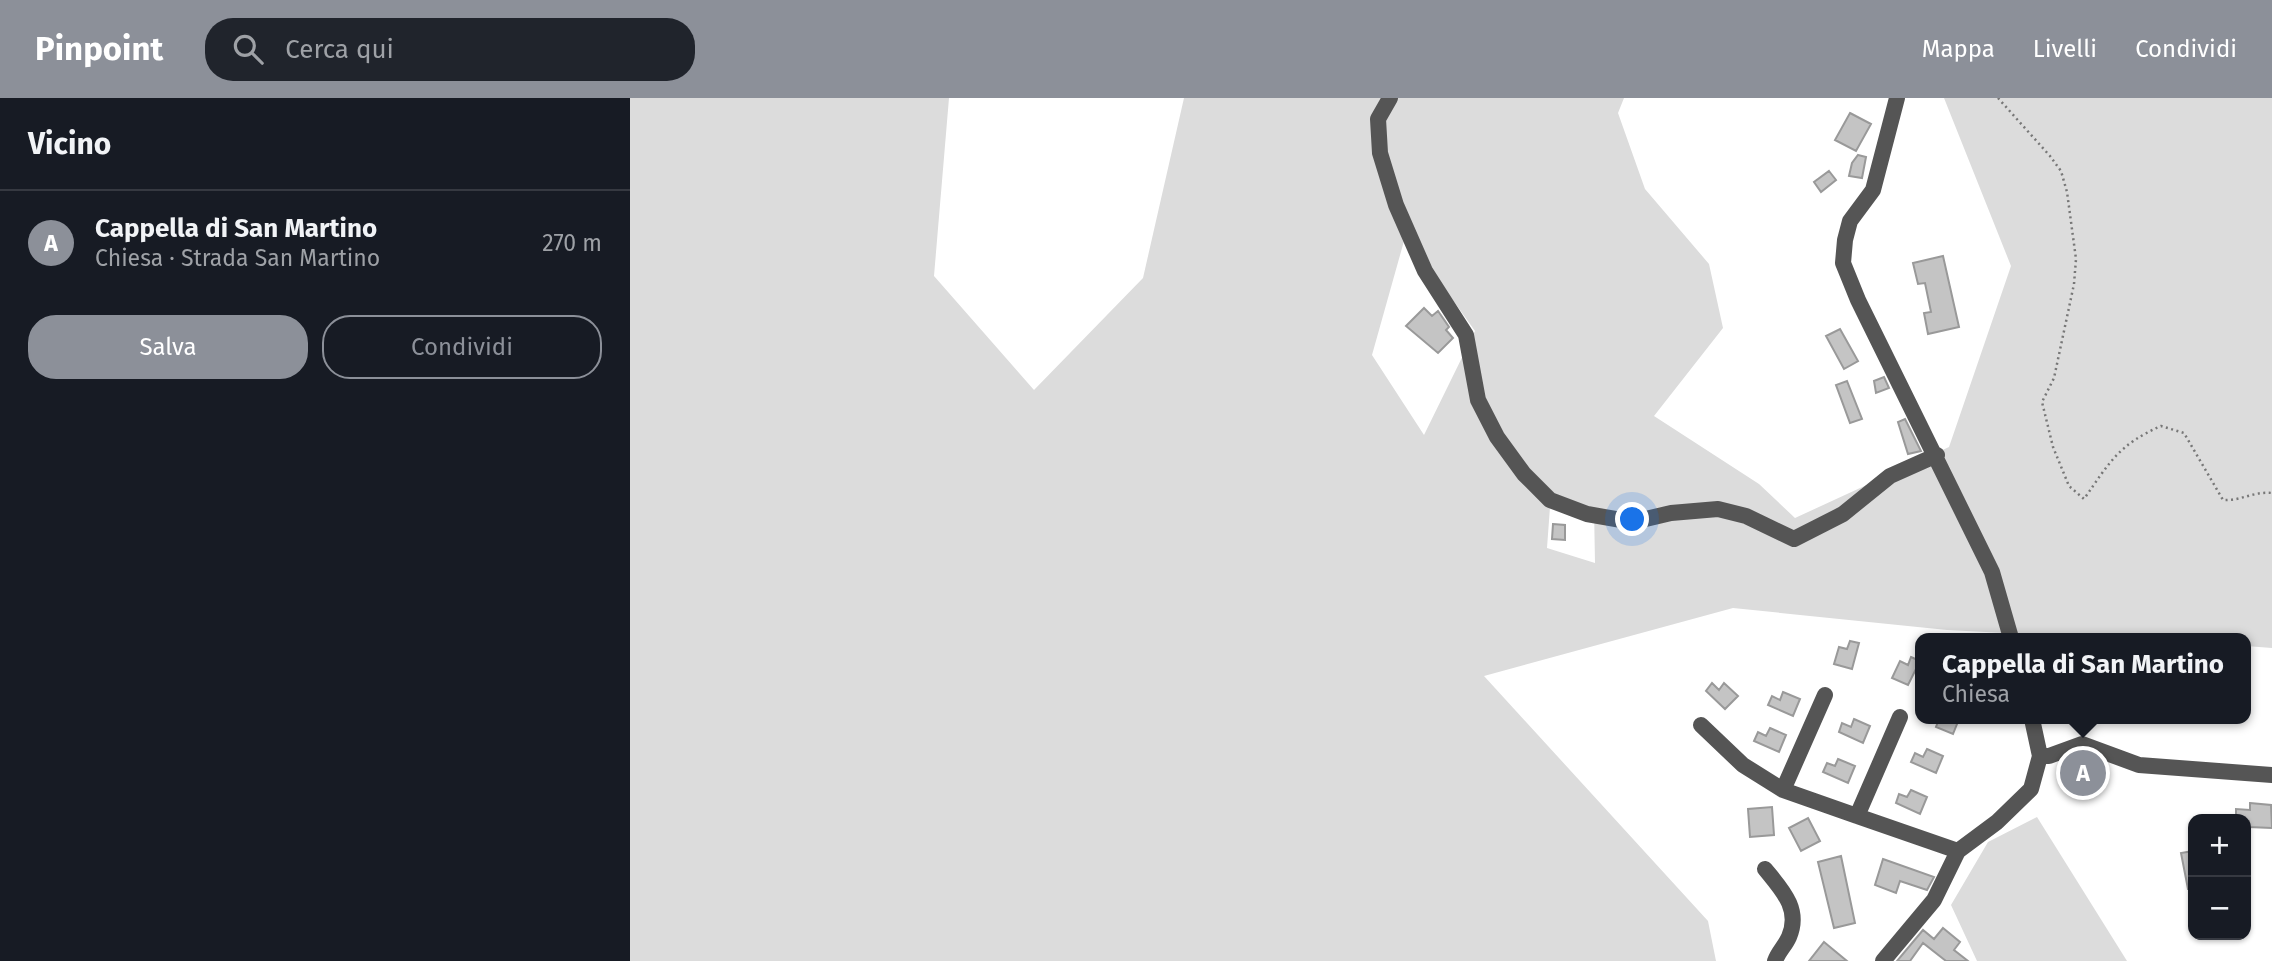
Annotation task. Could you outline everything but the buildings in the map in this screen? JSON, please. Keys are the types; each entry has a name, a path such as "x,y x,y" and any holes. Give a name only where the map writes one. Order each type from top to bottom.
{"street":[{"path":"1390,98 1378,119 1380,153 1396,205 1425,271 1466,335 1478,400 1497,437 1524,474 1550,500 1587,514 1633,522 1671,513 1718,509 1746,516 1794,540 1843,514 1890,476 1937,455"},
{"path":"1897,98 1873,190 1850,221 1843,262 1858,300 1937,455 1992,572 2010,633"},
{"path":"1783,790 1825,695"},
{"path":"1857,816 1900,717"},
{"path":"1883,961 1934,900 1958,851 1997,822 2031,789 2039,756 2033,724"},
{"path":"1701,725 1743,765 1783,790 1958,851"},
{"path":"2039,756 2049,756 2082,744 2139,765 2272,775"},
{"path":"1765,869 1790,903 1794,920 1788,938 1775,961"}],"path":[{"path":"1998,98 2050,156 2061,172 2067,192 2076,259 2074,284 2054,377 2042,402 2053,447 2069,486 2084,499 2117,452 2135,438 2161,426 2185,433 2223,500 2240,500 2258,492 2272,494"}],"shaded area":[{"path":"630,98 949,98 934,276 1034,390 1143,278 1184,98 1624,98 1618,113 1645,189 1709,264 1723,328 1654,416 1759,484 1795,518 1949,447 2011,266 1944,98 2272,98 2272,648 2251,646 2251,633 2004,633 1947,630 1733,608 1484,676 1708,921 1716,961 630,961","holes":["1404,241 1430,268 1475,331 1424,435 1372,355","1550,507 1594,508 1595,563 1547,548"]},
{"path":"2037,817 2127,961 1977,961 1951,905 1988,842"}],"place":[{"name":"Cappella di San Martino","path":"2083,773"}]}
